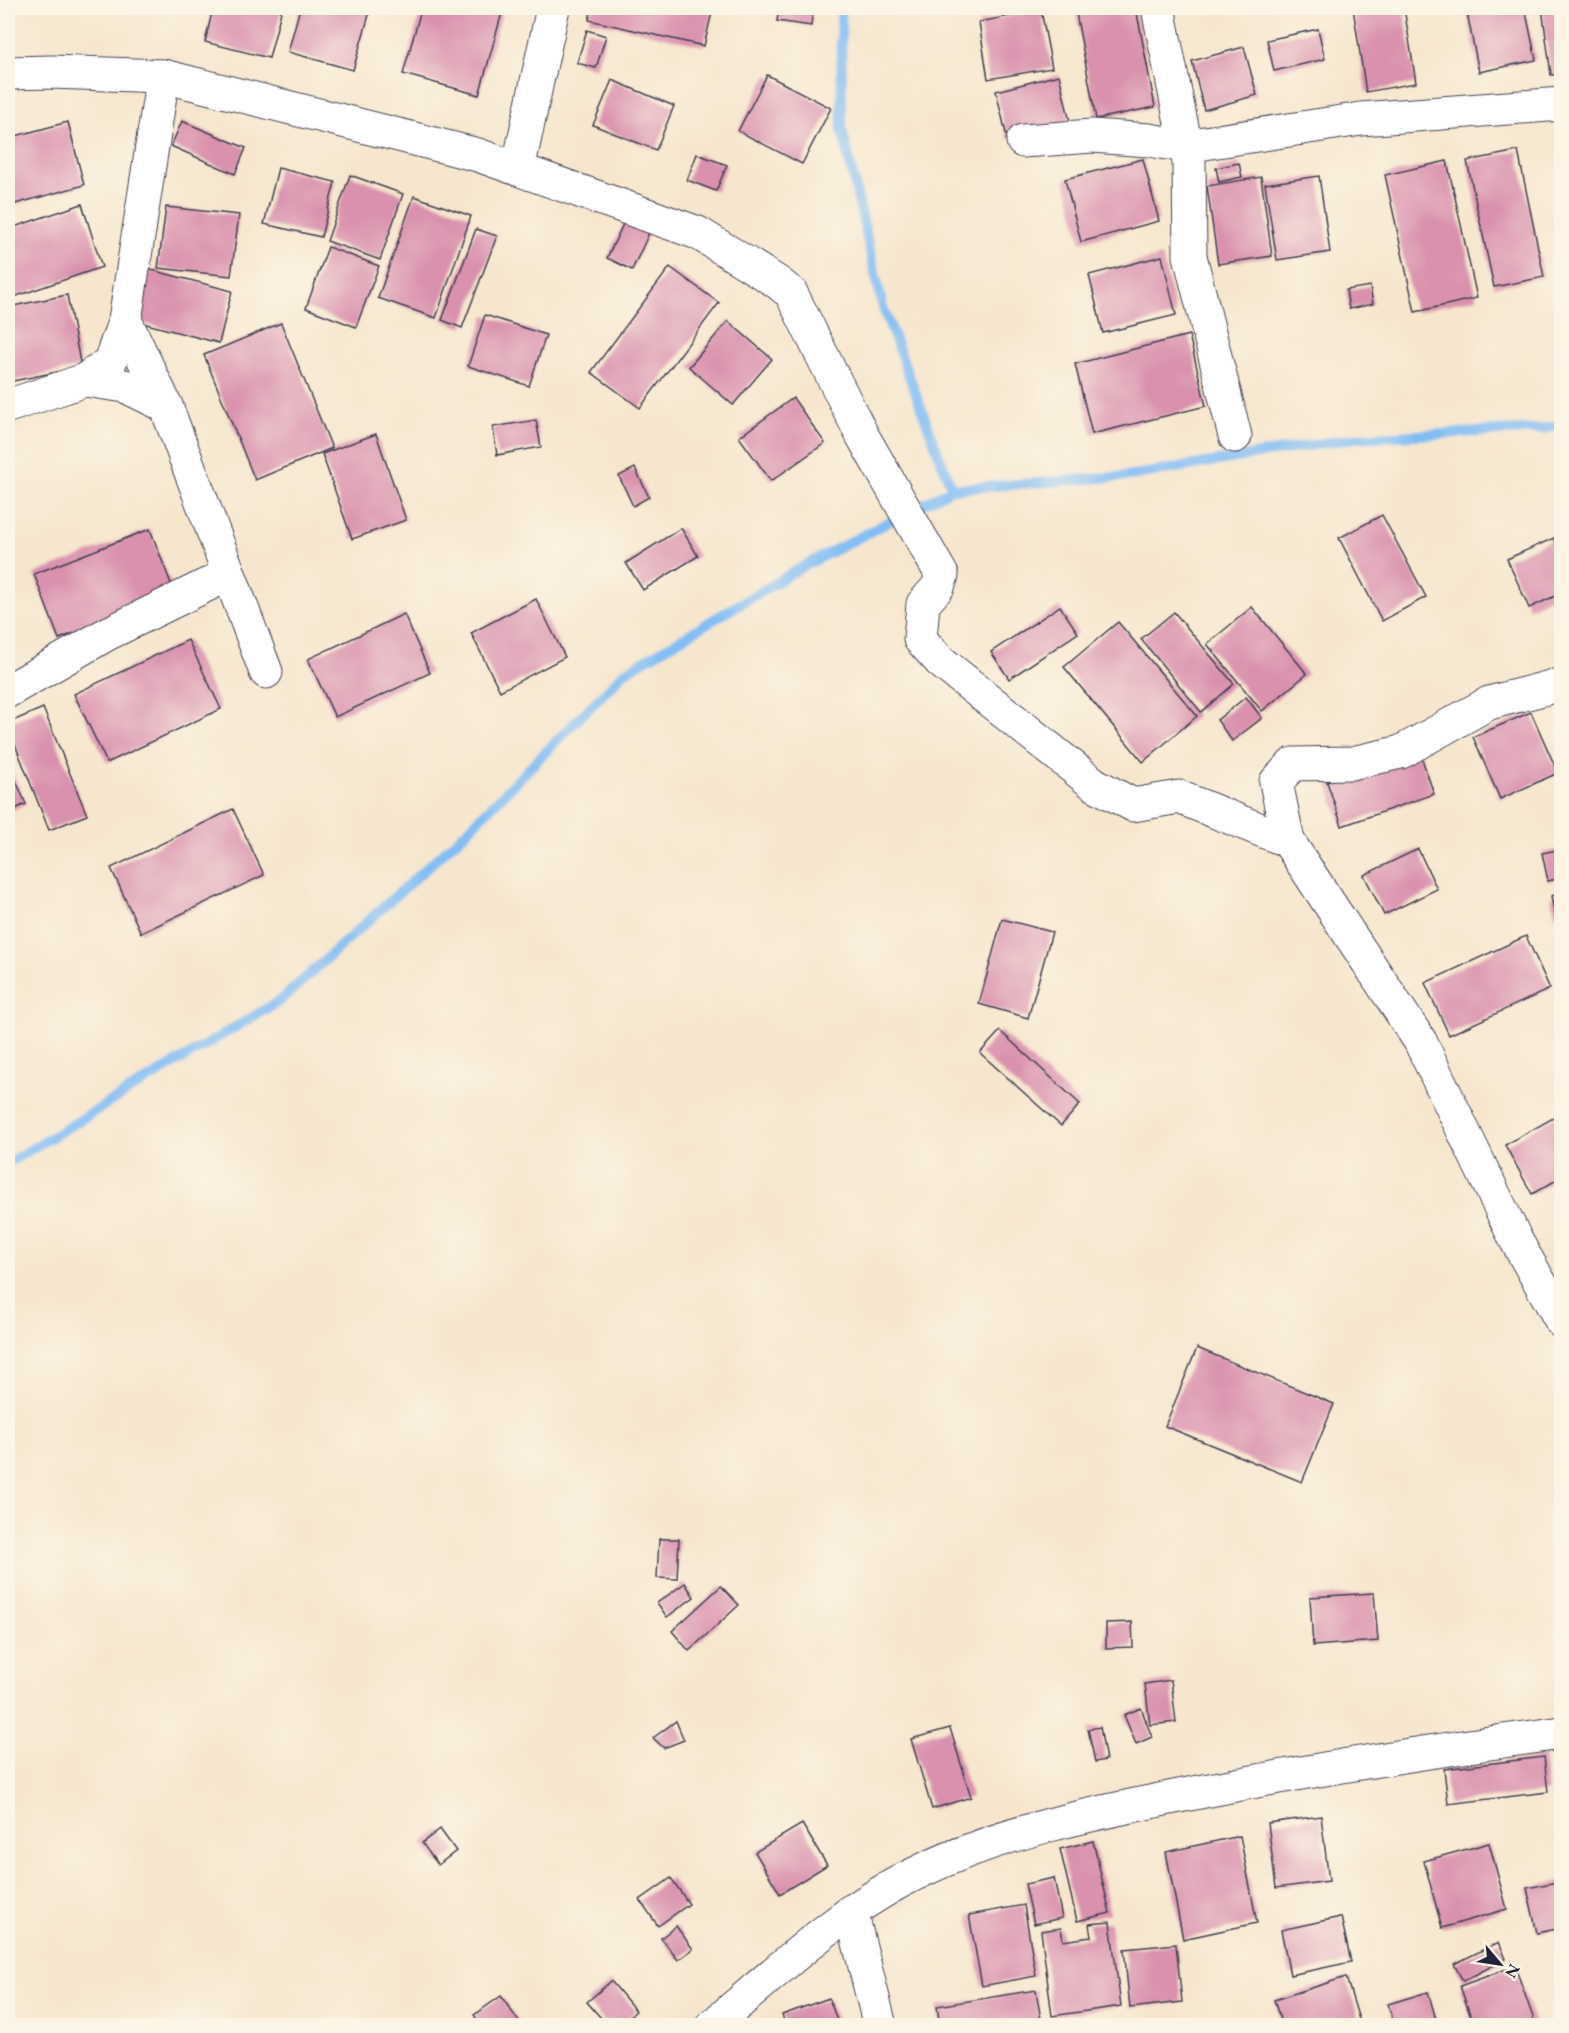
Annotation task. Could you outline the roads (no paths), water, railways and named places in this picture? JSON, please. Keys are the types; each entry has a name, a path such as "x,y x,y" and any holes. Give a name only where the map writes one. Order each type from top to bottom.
{"street":[{"path":"518,169 553,8"},
{"path":"1158,8 1189,162 1190,255 1235,436"},
{"path":"8,73 51,72 163,76 478,155 698,233 791,293 862,435 925,549 936,562 942,575 938,587 923,604 920,639 940,661 1094,784 1133,805 1179,797 1288,842"},
{"path":"8,406 85,380 110,362 125,320 163,76"},
{"path":"1023,141 1092,136 1149,140 1185,146 1361,119 1562,104"},
{"path":"125,320 166,406 266,672"},
{"path":"85,380 125,386 166,406"},
{"path":"8,691 107,634 229,574"},
{"path":"1562,684 1489,703 1401,752 1353,763 1293,764 1276,782 1288,842 1420,1041 1516,1240 1562,1322"},
{"path":"712,2025 851,1911 922,1870 984,1844 1103,1812 1243,1784 1469,1745 1562,1733"},
{"path":"851,1911 880,2025"}],"waterway":[{"path":"841,8 842,129 883,308 952,489"},
{"path":"8,1163 281,1000 466,832 625,672 804,566 952,489 1129,476 1354,438 1543,429 1562,424"}]}
